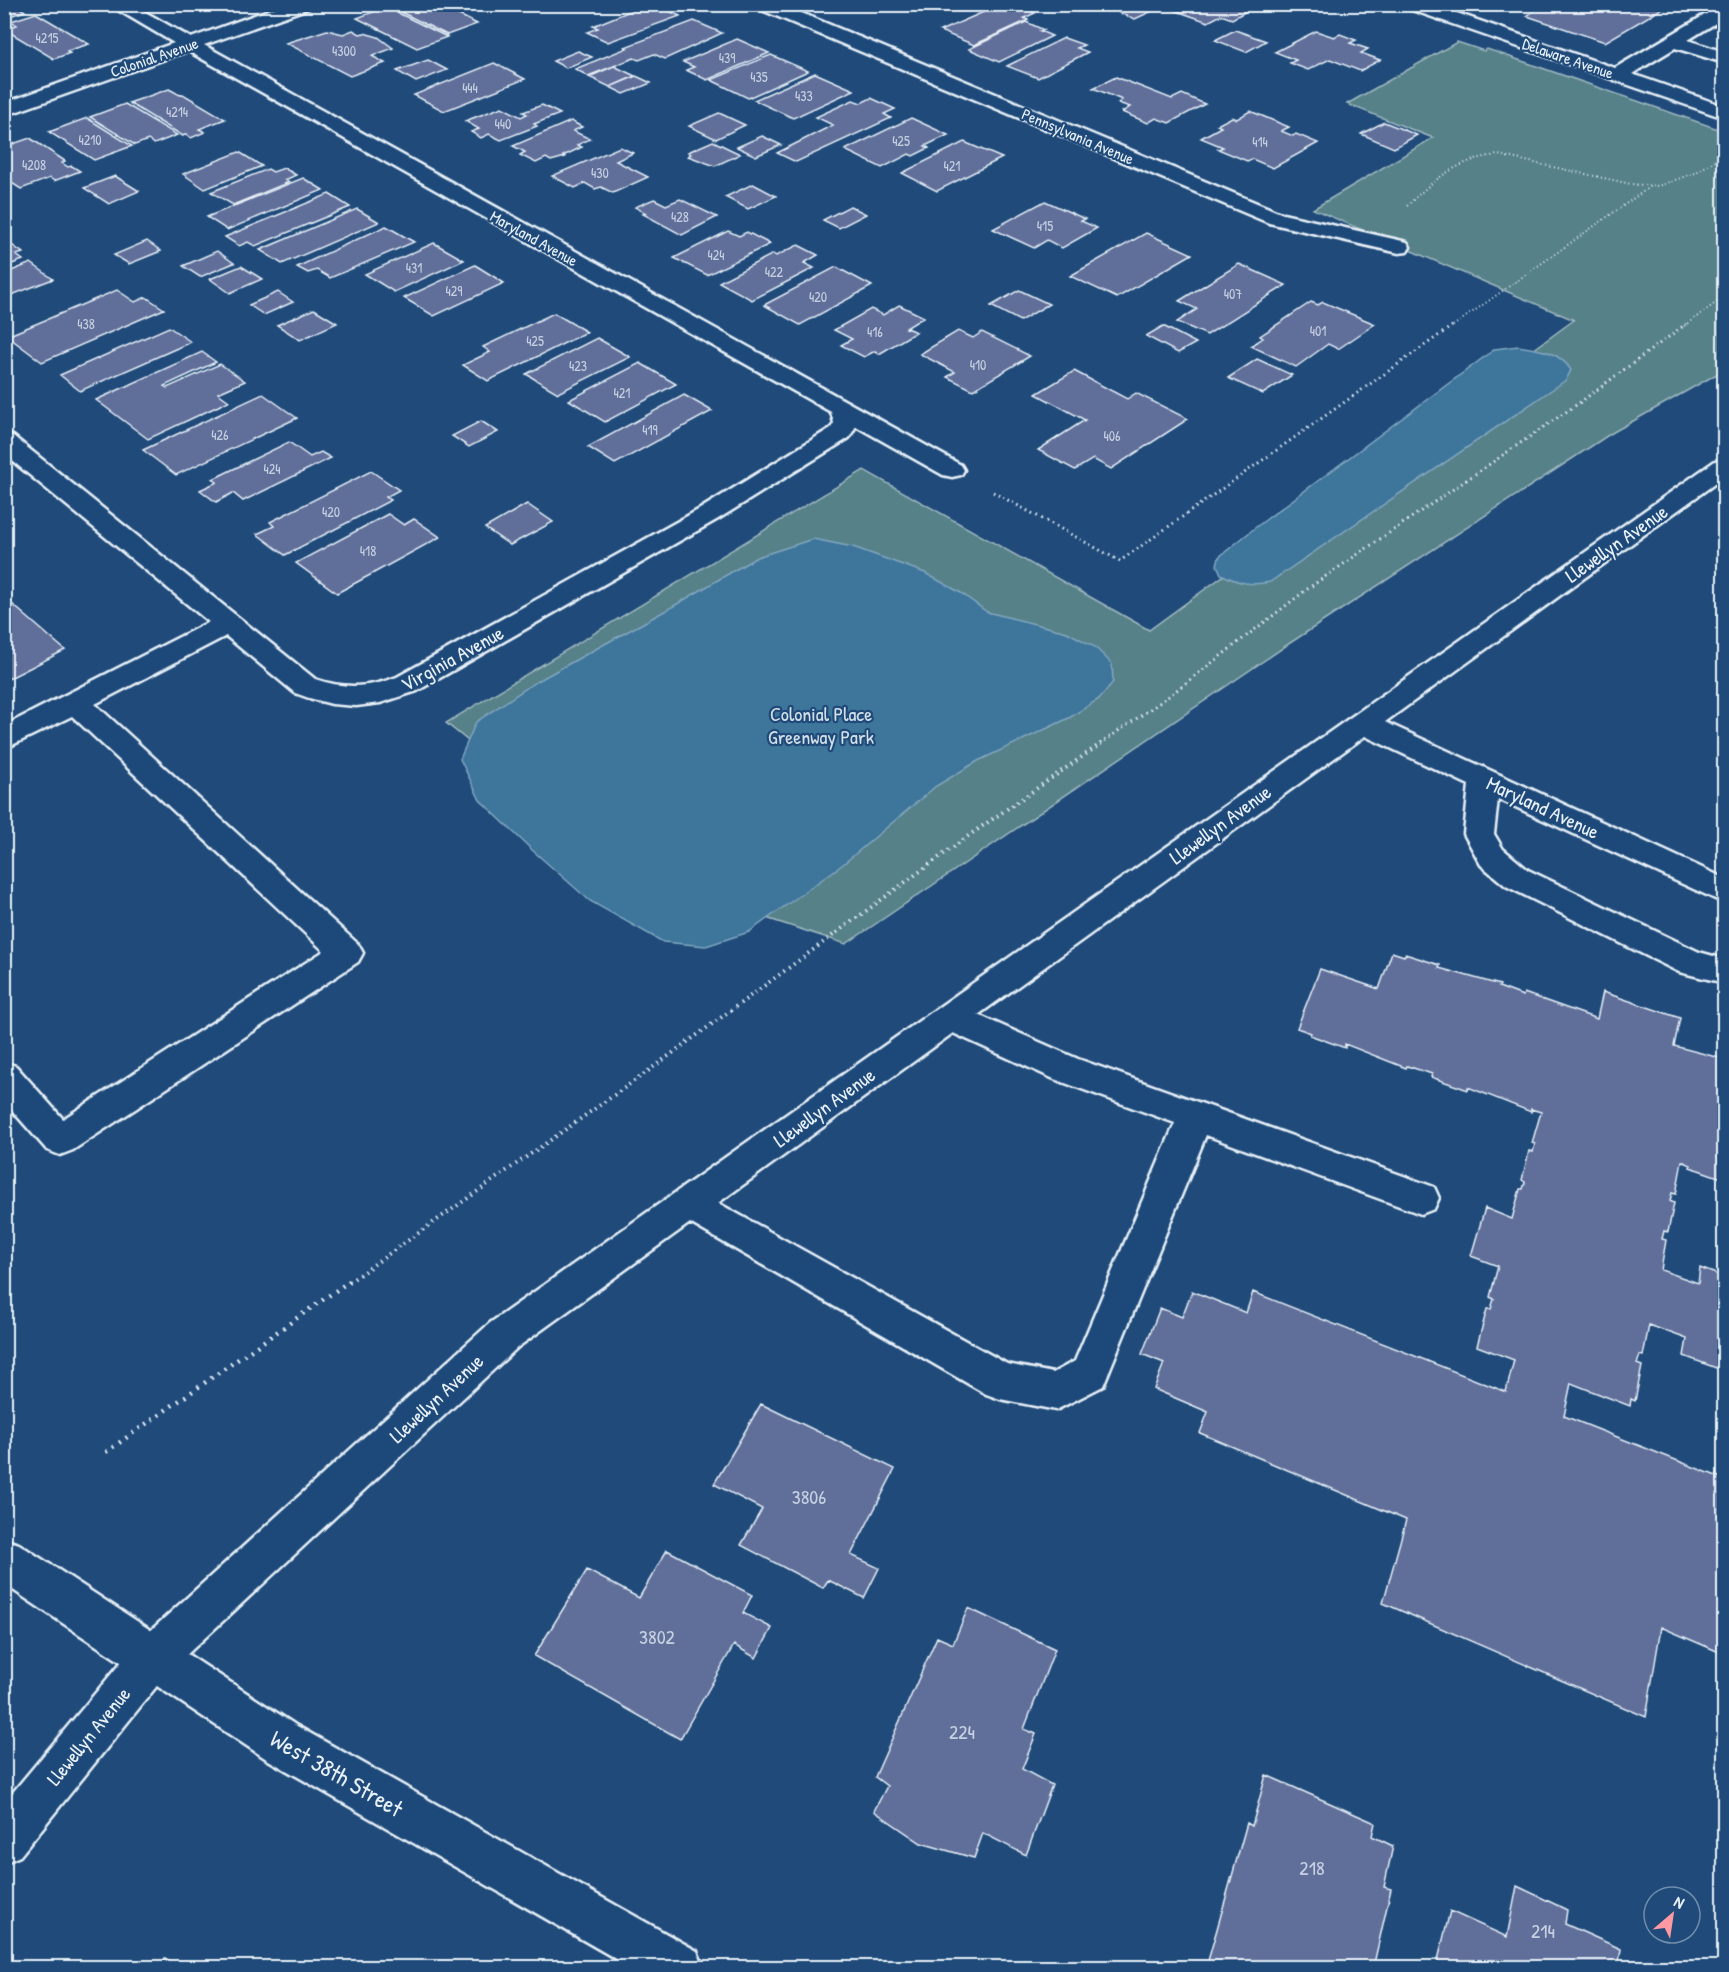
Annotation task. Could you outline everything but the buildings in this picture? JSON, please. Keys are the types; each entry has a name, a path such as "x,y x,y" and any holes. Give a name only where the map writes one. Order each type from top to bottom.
{"street":[{"name":"Maryland Avenue","path":"117,4 952,470"},
{"name":"Colonial Avenue","path":"4,110 303,4"},
{"name":"Pennsylvania Avenue","path":"763,4 1276,219 1399,247"},
{"name":"Delaware Avenue","path":"1412,4 1725,112"},
{"path":"1442,15 1462,4"},
{"path":"1617,75 1721,9"},
{"path":"1673,41 1725,58"},
{"name":"Virginia Avenue","path":"4,441 305,686 331,696 356,697 388,692 407,684 709,514 840,434 846,423 842,410"},
{"name":"Llewellyn Avenue","path":"4,1839 153,1657 504,1335 1725,466"},
{"path":"4,739 228,623"},
{"path":"4,1076 60,1140 347,953 75,702"},
{"name":"Maryland Avenue","path":"1362,723 1725,891"},
{"path":"1485,780 1479,834 1492,857 1517,878 1691,963 1725,972"},
{"path":"950,1017 1065,1069 1421,1198"},
{"path":"688,1204 1000,1381 1056,1392 1089,1373 1196,1116"},
{"name":"West 38th Street","path":"4,1559 280,1742 680,1968"}],"path":[{"path":"1399,247 1402,210 1426,186 1462,160 1481,155 1498,155 1631,184 1658,186 1695,172 1725,155"},
{"path":"952,470 1120,561 1651,186"},
{"path":"106,1452 644,1074 971,834 1169,696 1311,587 1579,403 1725,297"}],"green space":[{"name":"Colonial Place Greenway Park","path":"1457,42 1484,51 1487,49 1724,131 1724,370 1610,434 1290,643 846,944 634,875 446,723 864,470 1149,630 1574,320 1313,209 1433,138 1347,104"}],"water":[{"path":"1518,346 1541,350 1561,359 1571,370 1566,380 1270,582 1245,583 1221,574 1217,565 1219,557 1256,527 1495,349"},
{"path":"813,539 853,547 925,573 961,593 987,612 1067,632 1095,647 1112,664 1113,682 1099,699 1069,718 978,761 936,786 842,865 749,932 706,946 663,942 590,901 531,849 480,800 460,759 476,722 534,683 757,557"}]}
